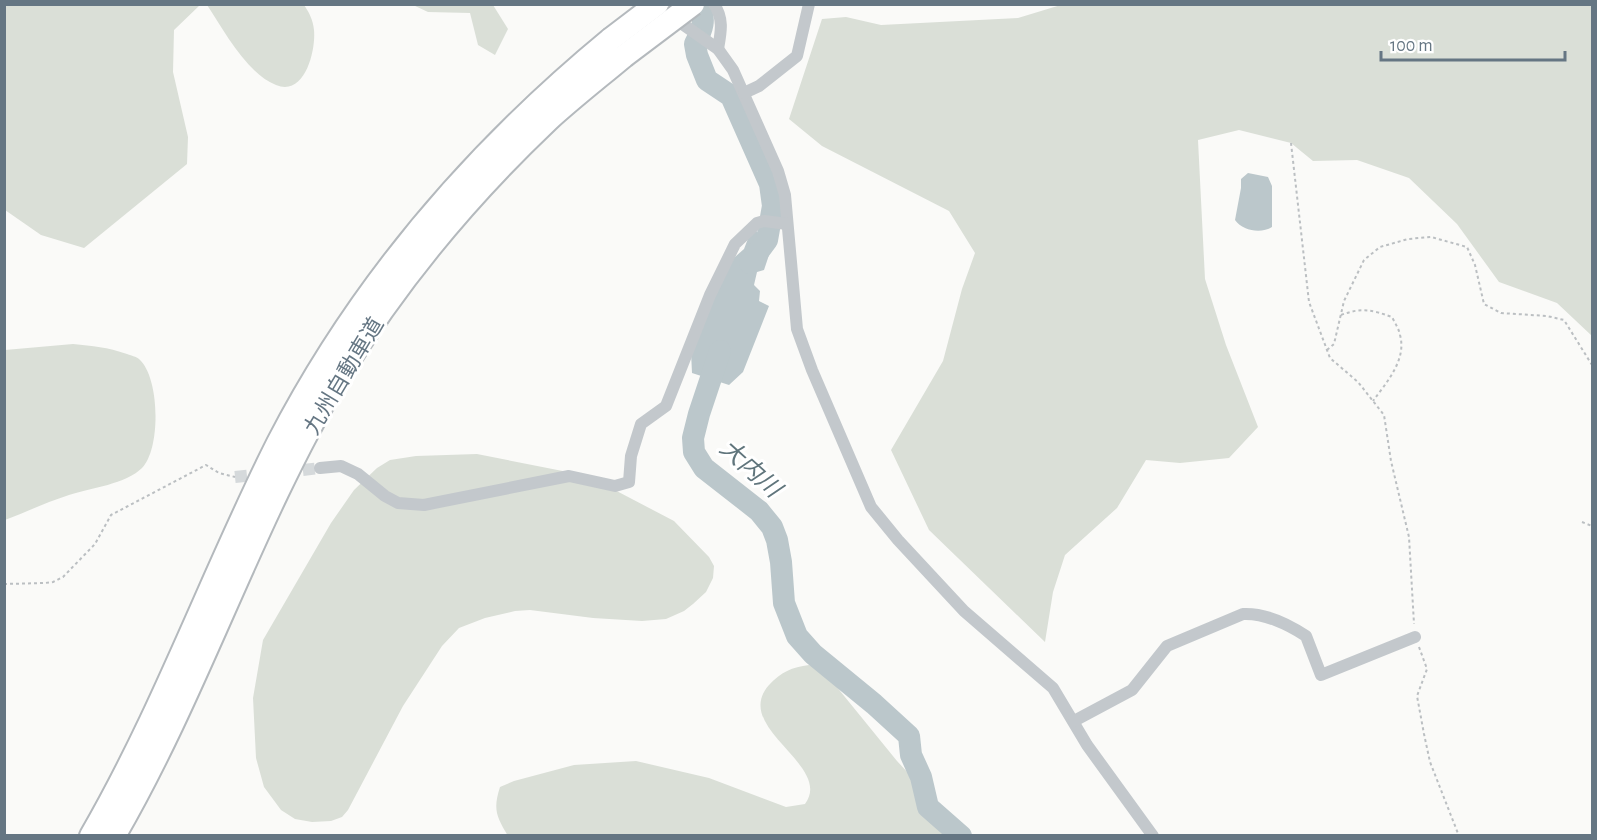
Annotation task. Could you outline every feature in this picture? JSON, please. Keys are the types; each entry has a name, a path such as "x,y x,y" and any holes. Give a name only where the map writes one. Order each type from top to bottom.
{"highway":[{"name":"九州自動車道","path":"114,836 150,771 299,450 339,376 411,271 487,181 618,47 656,4"},
{"name":"九州自動車道","path":"91,836 134,754 279,442 352,318 396,257 470,170 539,101 618,47 693,4"}],"street":[{"path":"656,4 718,49 733,70 778,171 785,195 797,328 812,370 871,507 898,540 964,611 1053,688 1087,745 1154,836"},
{"path":"714,4 721,18 722,30 718,49"},
{"path":"744,93 759,86 797,56 809,4"},
{"path":"320,468 341,466 358,474 385,496 398,503 424,505 569,476 615,486 629,482 631,456 641,424 666,406 710,295 735,244 757,224 764,221 787,224"},
{"path":"1074,721 1132,690 1167,646 1243,614 1254,613 1282,623 1306,636 1321,675 1415,637"}],"path":[{"path":"1291,143 1309,302 1330,358 1358,382 1384,415 1391,461 1409,537 1415,637 1426,669 1417,696 1430,762 1459,836"},
{"path":"1327,350 1334,344 1344,301 1364,260 1380,247 1408,239 1431,237 1467,247 1475,264 1484,304 1501,313 1547,316 1564,320 1593,365"},
{"path":"1341,315 1357,309 1375,311 1392,317 1401,336 1401,354 1392,374 1373,401"},
{"path":"4,584 45,583 63,577 95,544 111,515 206,465 219,473 235,477"},
{"path":"1582,522 1593,526"}],"shaded area":[{"path":"1064,4 1592,5 1592,336 1557,303 1499,282 1457,224 1409,178 1357,160 1313,161 1291,143 1239,130 1198,140 1205,279 1226,345 1258,427 1229,458 1180,463 1146,460 1117,508 1065,555 1053,592 1045,642 929,530 891,450 943,361 962,289 975,253 949,211 822,146 789,119 822,19 846,17 881,25 1018,18"},
{"path":"4,5 200,5 174,30 173,72 188,137 187,164 84,248 41,235 5,210"},
{"path":"207,5 304,5 314,30 313,49 307,70 294,84 286,87 265,79 237,50"},
{"path":"413,5 493,5 508,29 495,55 478,45 470,13 428,12"},
{"path":"1248,173 1268,177 1272,186 1272,227 1268,229 1258,231 1247,229 1235,220 1241,179"},
{"path":"755,230 764,238 774,240 764,270 757,272 754,285 760,291 759,301 769,306 743,372 729,385 692,373 691,352 727,264 744,249 749,236"},
{"path":"73,344 106,348 130,355 139,359 146,368 151,381 156,413 155,430 148,459 142,468 127,478 78,492 5,520 5,350"},
{"path":"477,454 588,476 674,521 709,557 714,566 713,578 706,592 693,604 666,619 642,621 593,618 530,610 485,618 459,628 442,646 403,706 348,810 342,817 331,821 312,822 295,819 281,810 264,787 256,758 253,698 263,640 331,523 354,490 377,468 390,460 416,456"},
{"path":"809,665 823,670 897,761 951,819 954,825 954,835 508,836 496,807 500,787 574,765 636,761 709,778 786,807 805,804 810,789 806,775 771,731 763,716 761,701 769,685 782,673"}],"waterway":[{"name":"大内川","path":"698,4 701,9 702,24 695,44 697,55 707,80 731,96 770,184 773,206 767,240 750,263"},
{"name":"大内川","path":"720,351 699,414 693,438 694,452 704,468 759,511 772,527 781,562 784,603 797,636 813,654 909,736 911,755 921,777 928,807 961,836"}],"tunnel":[{"path":"285,472 320,468"},
{"path":"235,477 265,474"}]}
